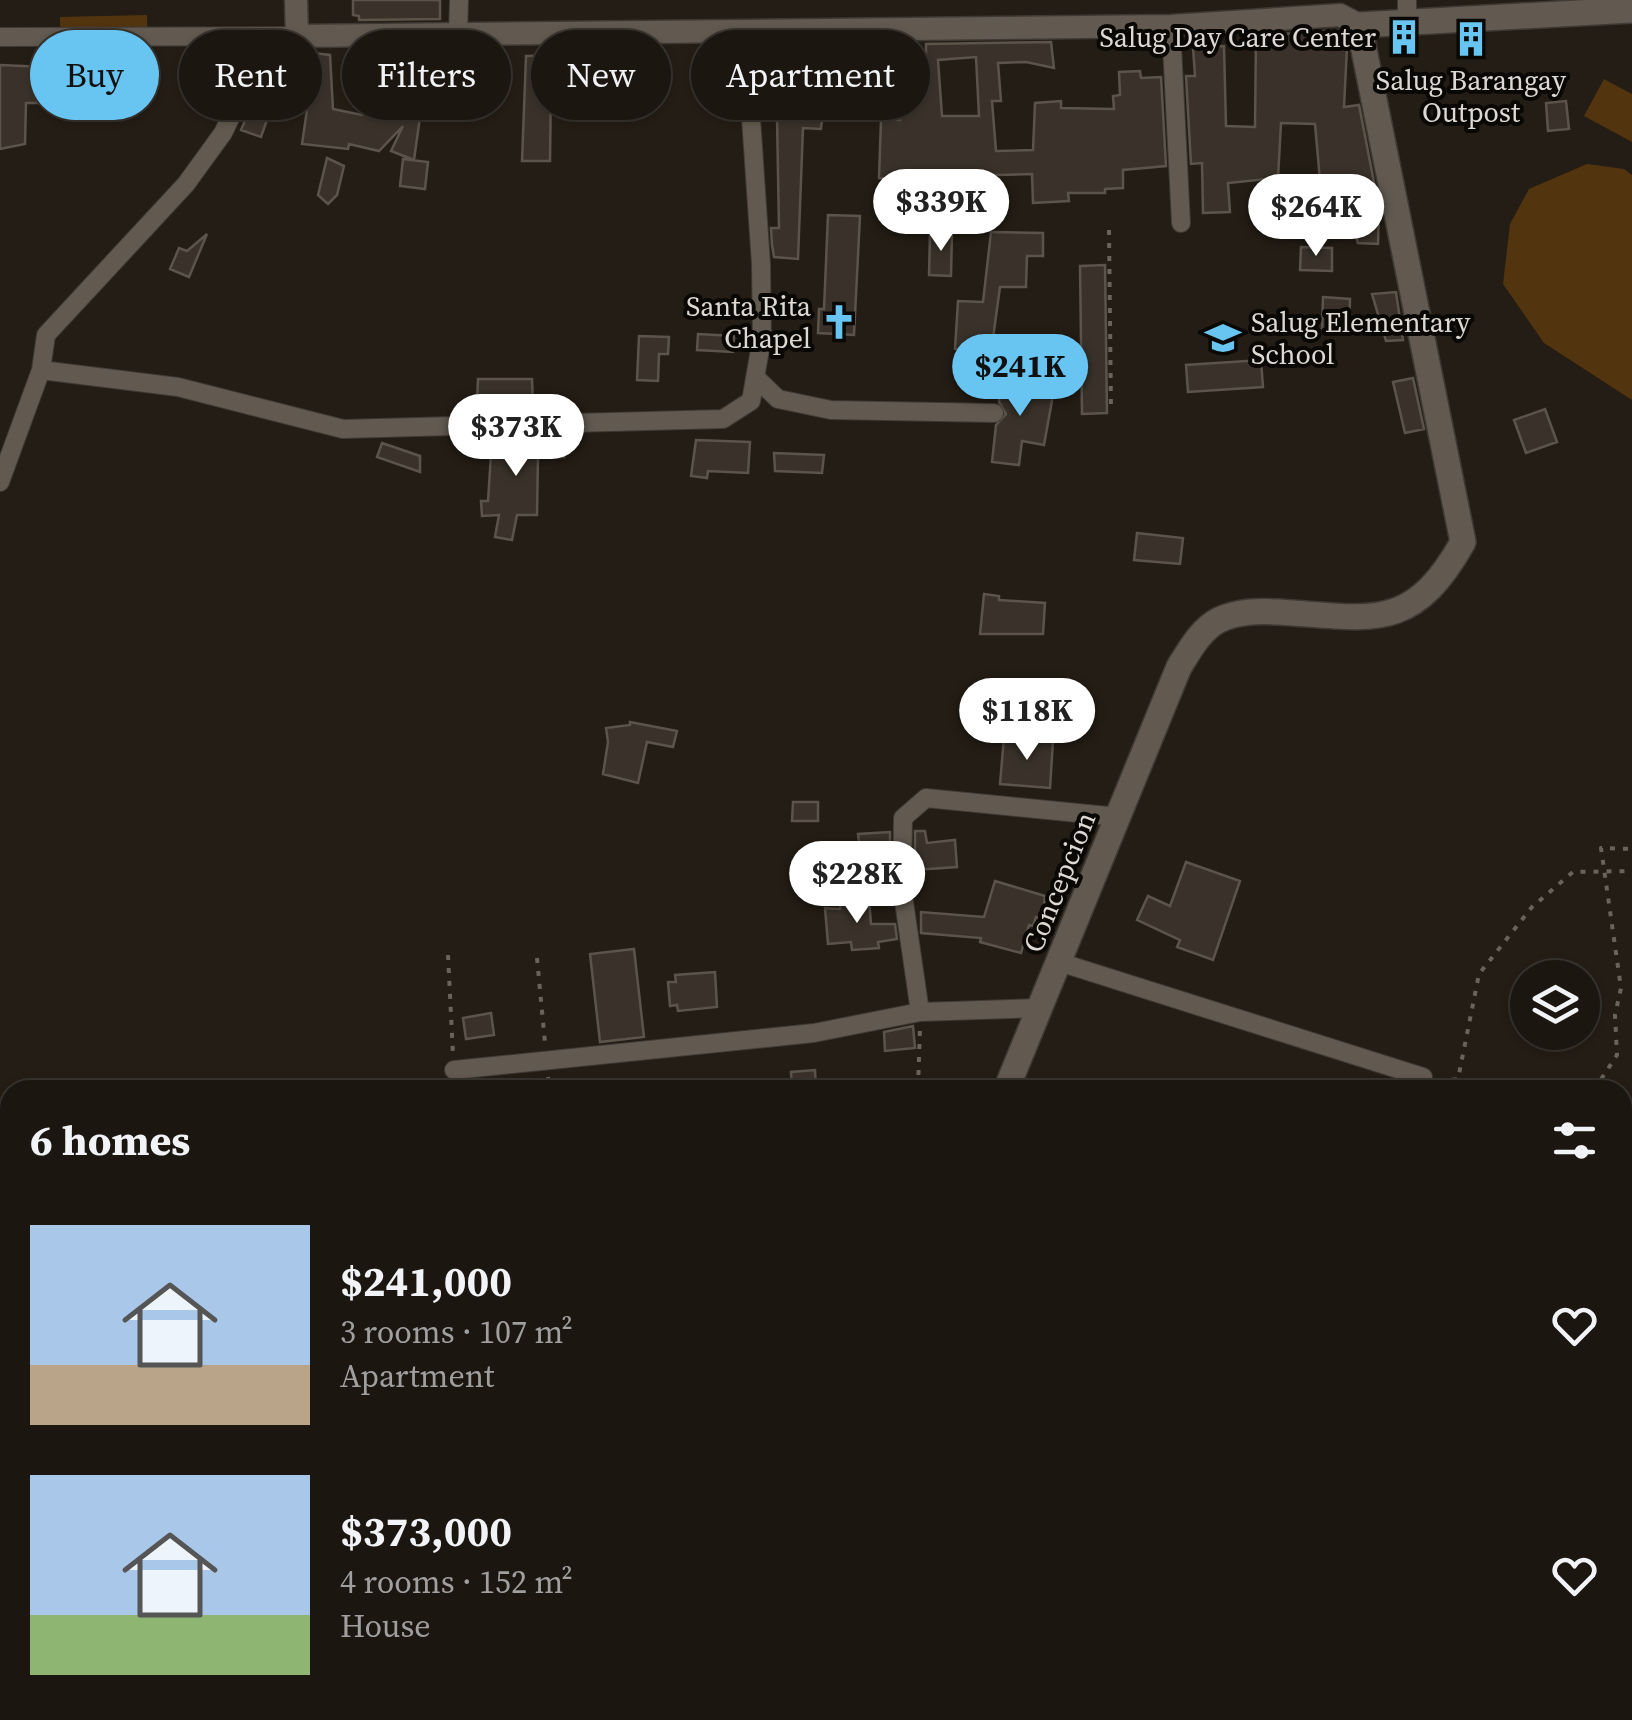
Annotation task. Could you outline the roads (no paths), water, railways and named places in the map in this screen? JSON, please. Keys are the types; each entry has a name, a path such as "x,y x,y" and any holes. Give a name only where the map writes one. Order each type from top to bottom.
{"main road":[{"path":"1359,25 1407,10 1570,16 1632,10"},
{"name":"Concepcion","path":"1010,1080 1179,667 1195,642 1217,621 1251,610 1364,618 1394,614 1418,602 1446,573 1463,542 1359,25"}],"street":[{"path":"296,0 297,30"},
{"path":"458,0 458,30"},
{"path":"830,30 1172,26 1340,15 1359,25"},
{"path":"1172,26 1181,224"},
{"path":"511,33 691,32"},
{"path":"0,37 179,37"},
{"path":"0,482 40,370 46,335 186,184 229,120"},
{"path":"40,370 178,387 342,429 723,419 752,402 762,338 762,264 751,120"},
{"path":"755,377 778,399 832,410 994,413"},
{"path":"920,1012 902,888 903,818 912,806 926,798 1118,816"},
{"path":"1059,962 1423,1077"},
{"path":"454,1070 814,1033 920,1012 1040,1008"}],"place":[{"name":"Salug Day Care Center","path":"1404,37"},
{"name":"Salug Barangay Outpost","path":"1471,39"},
{"name":"Santa Rita Chapel","path":"839,322"},
{"name":"Salug Elementary School","path":"1223,338"}]}
